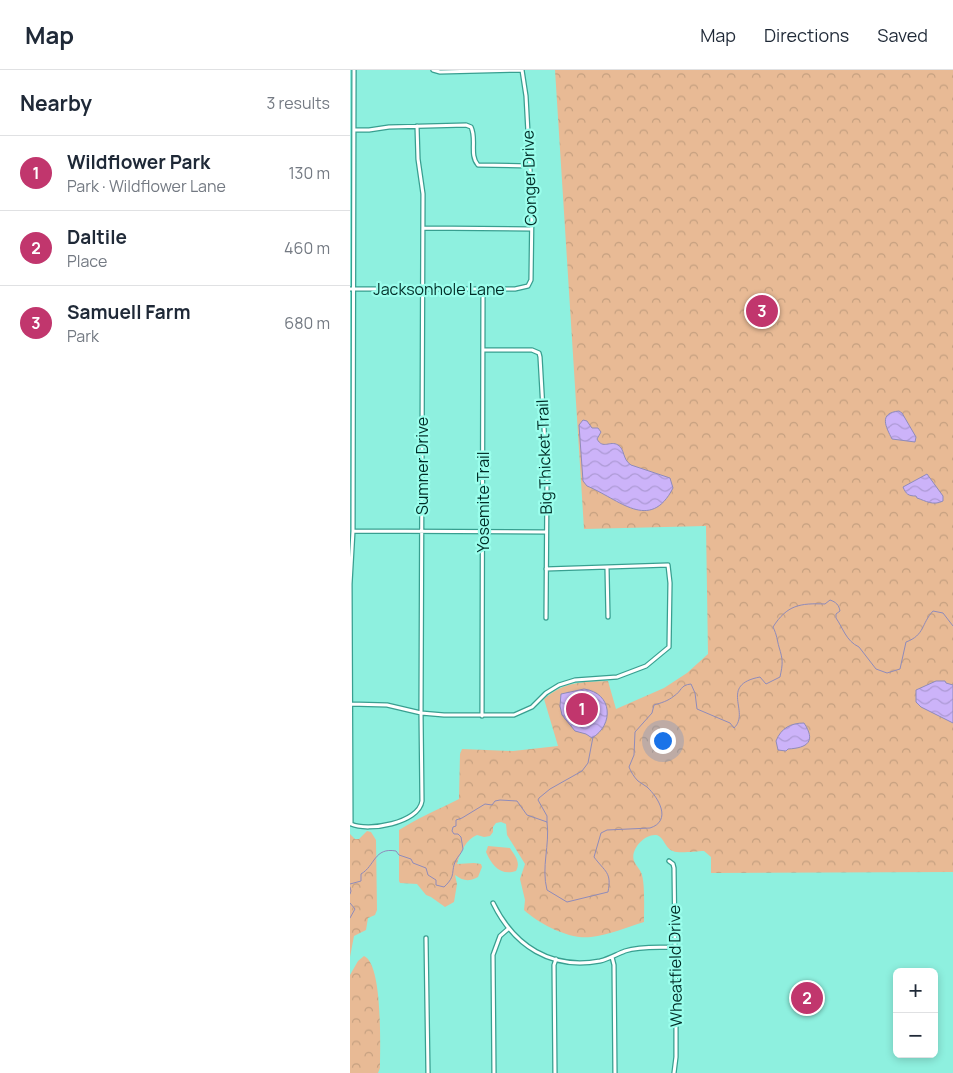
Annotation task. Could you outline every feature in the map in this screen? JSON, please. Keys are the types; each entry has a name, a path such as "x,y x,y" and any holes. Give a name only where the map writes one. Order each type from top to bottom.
{"street":[{"path":"351,824 350,584 353,531 352,165 354,70"},
{"path":"433,70 440,72 522,70"},
{"name":"Conger Drive","path":"522,70 526,96 532,206 531,280 528,286"},
{"path":"354,130 466,125 473,130 474,158 478,165 530,166"},
{"name":"Sumner Drive","path":"351,824 386,826 415,813 421,807 421,289 423,228 417,126"},
{"path":"423,228 531,229"},
{"name":"Jacksonhole Lane","path":"352,289 515,289 528,286"},
{"name":"Yosemite Trail","path":"482,716 483,288"},
{"name":"Big Thicket Trail","path":"483,350 532,350 539,352 547,480 546,618"},
{"path":"353,531 546,532"},
{"path":"351,704 386,705 421,713 482,716 514,715 532,707 546,693 559,685 575,680 617,677 646,666 669,647 670,583 668,565 546,569"},
{"path":"607,568 608,617"},
{"name":"Wheatfield Drive","path":"669,861 673,864 674,868 676,1057 674,1073"},
{"path":"493,903 513,935 538,953 556,959 584,963 636,949 675,948"},
{"path":"494,1073 493,955 500,936 508,929"},
{"path":"426,938 428,1073"},
{"path":"612,957 614,965 615,1073"},
{"path":"555,1073 554,966 556,959"}],"green space":[{"path":"555,70 953,70 953,872 711,873 711,857 704,851 676,852 670,850 659,836 651,835 639,844 633,857 643,880 644,922 604,935 591,937 574,936 555,930 538,921 524,910 525,900 520,879 525,864 507,835 506,824 501,822 496,823 490,836 477,835 464,847 457,864 474,863 481,864 482,867 478,877 471,880 464,880 455,875 457,884 454,902 445,907 426,895 417,884 400,883 399,881 399,830 459,799 460,754 462,749 513,751 558,746 544,699 552,693 574,684 608,681 616,709 664,688 687,673 708,654 706,526 584,529"},
{"path":"367,831 371,832 376,840 377,910 375,915 368,918 366,930 354,936 350,957 350,834 355,839 359,839"},
{"path":"488,846 510,848 518,862 516,871 506,872 498,869 491,862 486,852"},
{"path":"364,956 370,962 375,974 380,1025 380,1068 378,1073 350,1073 350,975 358,961"}],"water":[{"path":"899,411 916,437 915,442 892,439 885,421 892,412"},
{"path":"583,420 587,421 592,428 598,428 601,432 597,439 599,442 602,444 618,445 631,465 670,478 673,488 664,501 654,508 644,511 633,509 587,486 583,481 579,425"},
{"path":"927,474 943,496 943,501 930,503 916,496 909,495 905,491 903,487"},
{"path":"936,681 945,681 953,685 953,723 921,707 916,702 916,690"},
{"path":"584,689 594,692 601,697 607,710 607,718 604,725 592,738 575,731 562,715 560,706 561,694"},
{"path":"804,723 808,729 808,742 801,747 786,751 778,750 776,741 778,736 791,725"}],"waterway":[{"path":"350,884 361,881 361,874 366,871 379,854 396,851 399,855 411,859 413,863 426,868 428,875 436,880 436,885 444,887 451,879 454,864 463,849 461,837 452,831 453,827 456,826 456,820 485,804 492,805 495,801 500,800 517,801 527,815 547,822 545,873 547,890 567,902 608,892 608,876 594,857 601,833 607,830 650,828 657,825 662,815 656,797 638,781 629,767 634,755 635,732 652,713 654,705 662,703 677,694 683,687 691,684 695,693 697,709 730,723 734,728 738,722 738,692 741,686 748,681 760,677 766,684 780,677 782,659 773,627 789,610 801,605 825,604 830,600 836,603 840,611 836,614 836,618 848,638 859,647 876,669 887,673 900,669 906,642 920,633 933,611 943,613 953,626"},
{"path":"547,822 547,816 538,800 539,798 550,789 582,771 588,763 593,737"},
{"path":"350,887 350,894"},
{"path":"350,903 355,909 350,918"}],"place":[{"name":"Samuell Farm","path":"762,311"},
{"name":"Wildflower Park","path":"582,709"},
{"name":"Daltile","path":"807,998"}]}
